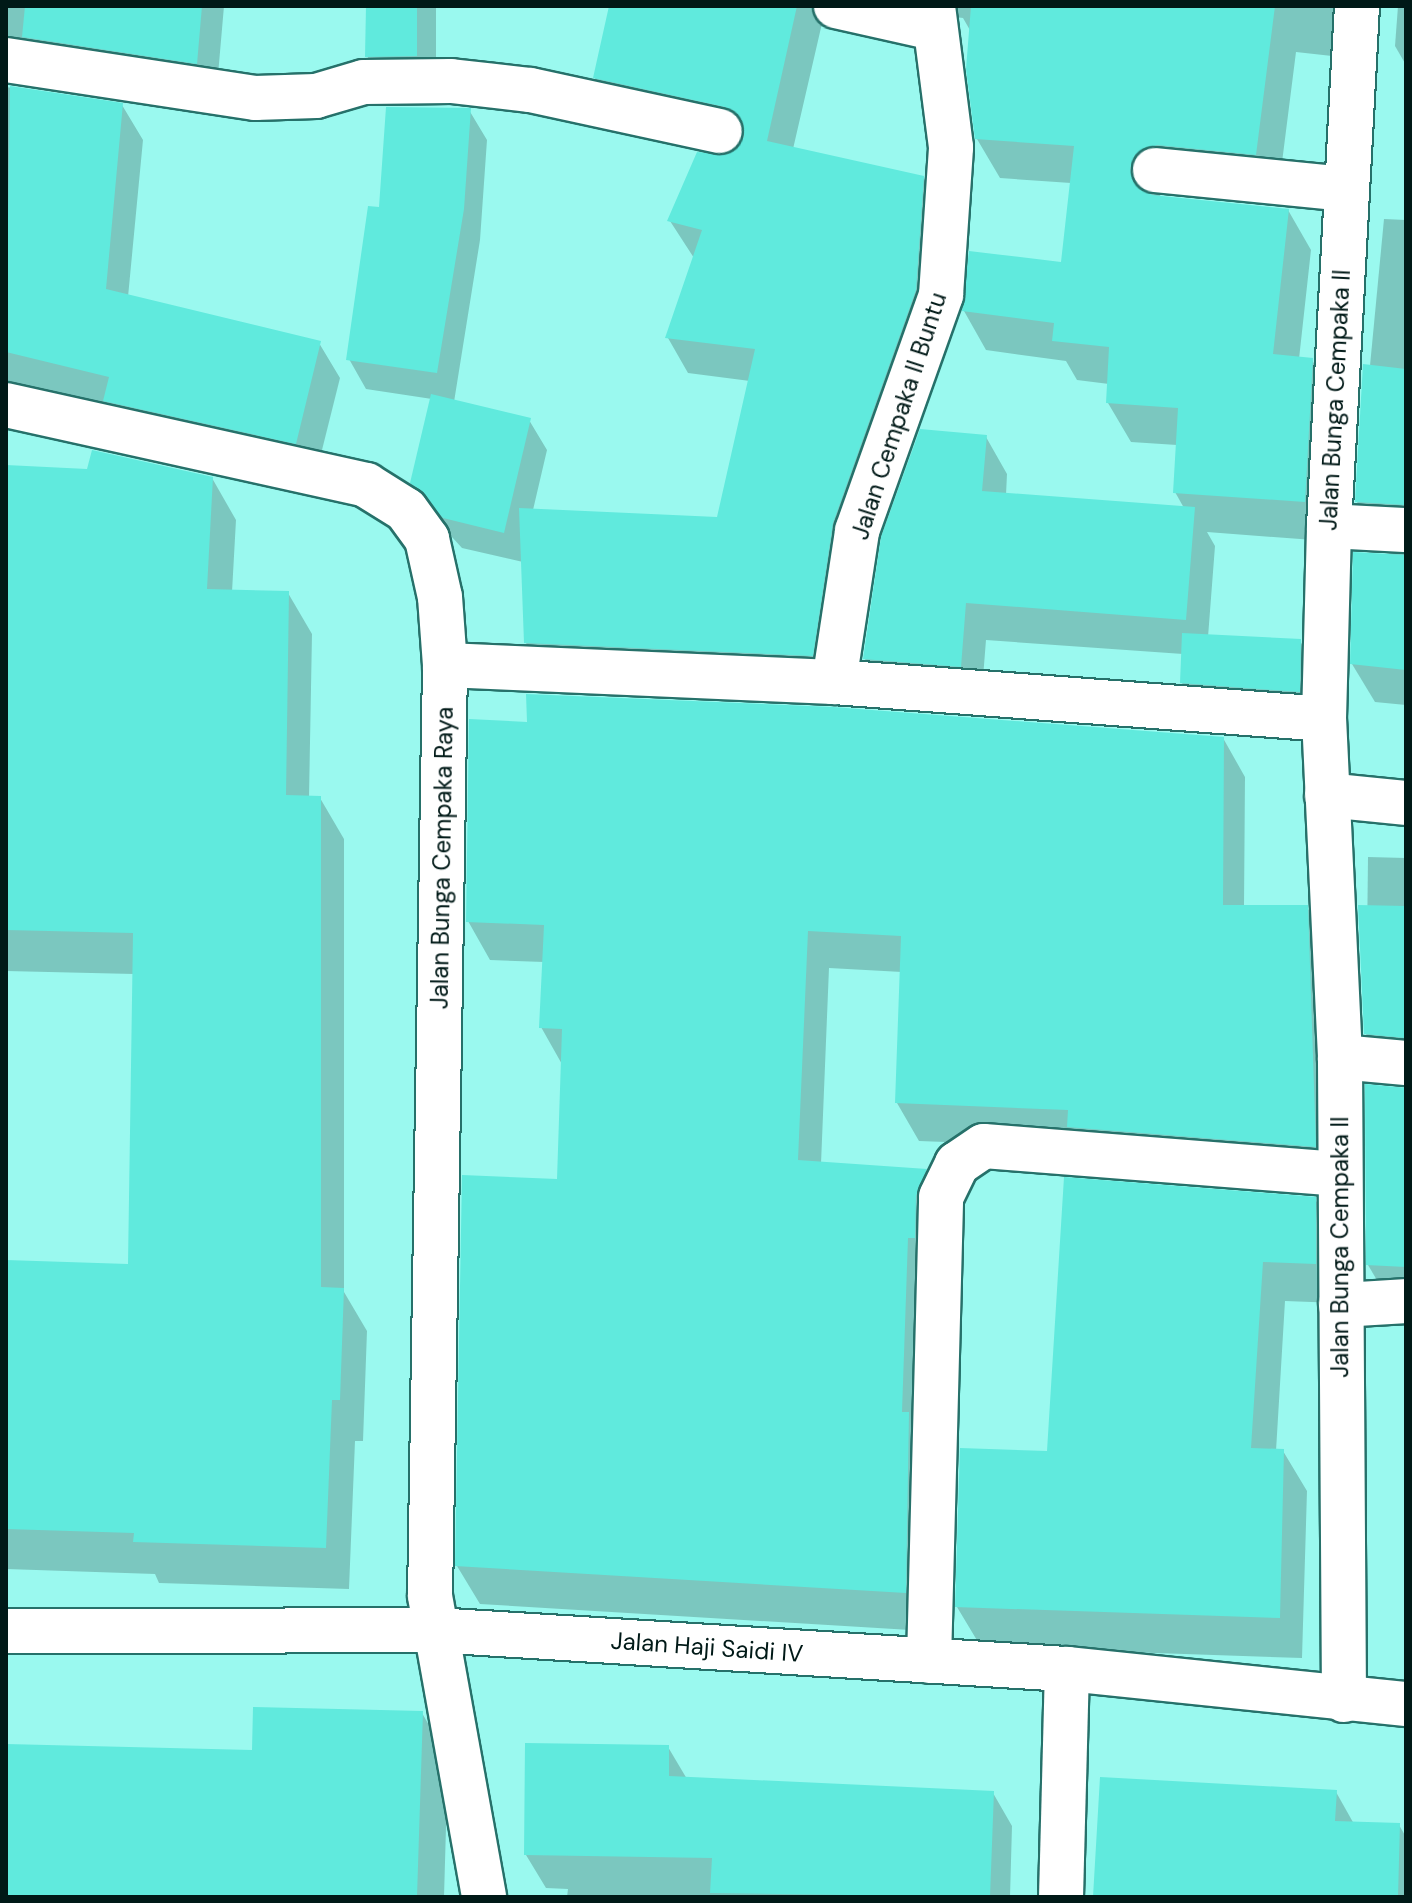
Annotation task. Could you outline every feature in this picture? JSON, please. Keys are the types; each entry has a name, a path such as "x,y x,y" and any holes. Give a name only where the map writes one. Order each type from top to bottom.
{"street":[{"path":"836,6 934,17"},
{"name":"Jalan Bunga Cempaka II","path":"1344,1700 1338,1174 1340,1057 1324,719 1329,526 1357,6"},
{"name":"Jalan Cempaka II Buntu","path":"834,682 857,531 941,295 951,147 934,17"},
{"path":"6,60 255,98 316,96 364,82 451,81 530,90 720,131"},
{"path":"1155,170 1345,189"},
{"name":"Jalan Bunga Cempaka Raya","path":"6,405 366,485 406,510 427,539 440,597 445,665 430,1596 484,1897"},
{"path":"1329,526 1406,530"},
{"path":"445,665 834,682 1324,719"},
{"path":"1327,795 1406,803"},
{"path":"1340,1057 1406,1063"},
{"path":"929,1661 941,1197 957,1164 984,1146 1338,1174"},
{"path":"1341,1305 1406,1301"},
{"name":"Jalan Haji Saidi IV","path":"6,1631 434,1630 1067,1669 1406,1704"},
{"path":"1061,1897 1067,1669"}],"building":[{"path":"25,6 202,6 197,64 22,37"},
{"path":"366,6 417,6 417,56 365,57"},
{"path":"609,6 797,6 767,141 924,176 916,290 833,523 813,656 524,643 519,508 717,517 755,349 665,338 702,230 667,221 697,152 728,154 744,137 743,123 725,107 593,78"},
{"path":"971,6 1275,6 1256,155 1157,145 1135,155 1130,168 1133,181 1152,195 1289,209 1273,354 1313,358 1305,502 1173,493 1178,408 1106,403 1109,347 1052,341 1054,323 962,311 969,251 1061,262 1074,146 975,139 966,69"},
{"path":"10,86 123,103 106,289 321,341 296,444 103,401 109,377 6,352"},
{"path":"386,107 471,108 464,209 437,373 346,360 368,206 379,207"},
{"path":"1363,364 1406,369 1406,505 1355,502"},
{"path":"431,394 531,418 504,533 443,518 410,483"},
{"path":"920,429 987,435 982,491 1195,507 1186,620 966,603 961,667 863,659 881,537"},
{"path":"92,450 213,477 207,589 289,591 286,795 321,796 321,1287 344,1288 340,1400 332,1400 326,1548 133,1542 134,1533 6,1529 6,1260 128,1264 133,933 6,930 6,465 87,469"},
{"path":"1353,552 1406,555 1406,670 1350,664"},
{"path":"1182,633 1301,639 1300,692 1180,683"},
{"path":"526,694 833,707 1224,737 1223,905 1308,905 1316,1147 1067,1127 1068,1110 895,1103 901,936 808,931 798,1160 927,1169 916,1196 915,1238 908,1238 902,1412 909,1412 906,1593 455,1566 462,1175 557,1179 562,1029 539,1028 544,925 466,922 469,719 527,722"},
{"path":"1358,905 1406,906 1406,1038 1364,1034"},
{"path":"1365,1084 1406,1088 1406,1267 1366,1265"},
{"path":"1064,1177 1316,1197 1316,1264 1263,1262 1251,1448 1284,1449 1280,1618 955,1607 960,1448 1047,1451"},
{"path":"253,1707 423,1711 417,1897 6,1897 6,1744 252,1750"},
{"path":"525,1743 669,1745 669,1776 994,1791 990,1897 710,1893 712,1858 524,1855"},
{"path":"1100,1777 1337,1790 1335,1821 1400,1823 1398,1897 1093,1897"}]}
